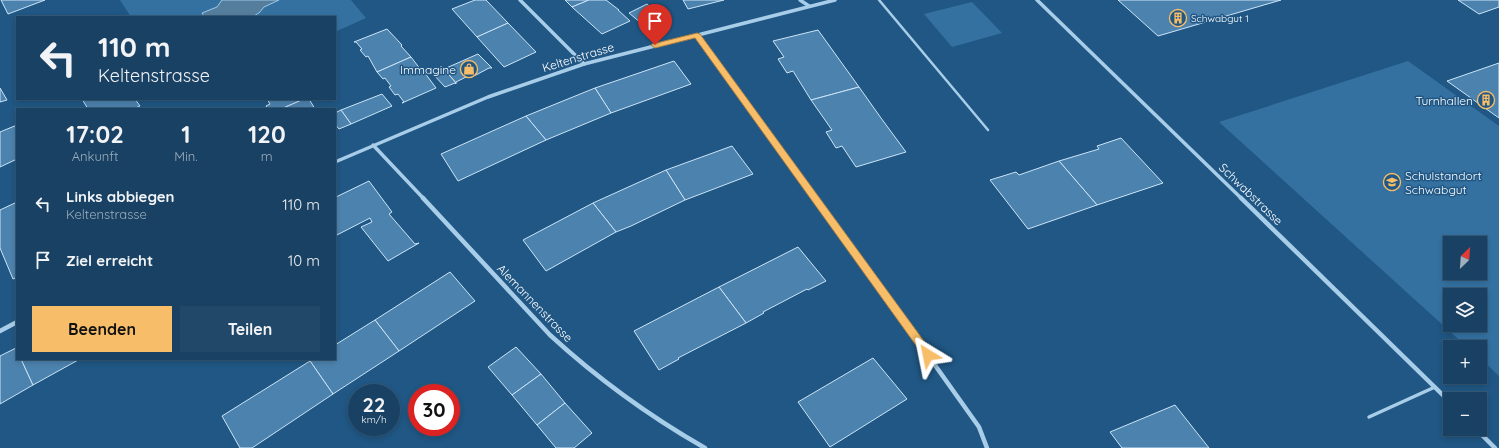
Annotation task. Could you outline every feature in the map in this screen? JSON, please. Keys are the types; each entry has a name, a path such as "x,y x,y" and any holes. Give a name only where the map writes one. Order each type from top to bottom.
{"street":[{"path":"520,0 584,64"},
{"path":"800,0 809,6"},
{"name":"Keltenstrasse","path":"336,162 488,97 584,64 835,0"},
{"name":"Schwabstrasse","path":"1037,0 1443,395"},
{"path":"697,35 886,294 975,420 982,432 987,448"},
{"name":"Alemannenstrasse","path":"373,145 569,354 589,372 643,412 705,448"},
{"path":"0,331 16,323"},
{"path":"1483,436 1494,448"}],"lane":[{"path":"879,0 988,130"},
{"path":"1369,417 1435,387"}],"shaded area":[{"path":"120,0 351,0 366,18 336,32 336,16 130,16"},
{"path":"222,0 279,0 264,7 259,13 254,16 204,16 202,13 217,7"},
{"path":"972,2 1002,33 952,47 924,14"},
{"path":"1408,61 1499,126 1499,376 1487,365 1487,340 1459,340 1450,332 1487,332 1487,288 1443,288 1443,325 1219,122"}],"building":[{"path":"1,0 45,0 8,14"},
{"path":"475,0 486,0 508,23 477,37 452,9"},
{"path":"565,0 589,0 572,7"},
{"path":"589,0 606,0 630,21 602,34 572,7"},
{"path":"683,0 724,0 688,9"},
{"name":"Schwabgut 1","path":"1118,0 1281,0 1158,36"},
{"path":"1458,0 1499,0 1499,7 1479,14"},
{"path":"647,4 659,15 641,23 629,13"},
{"path":"508,23 536,52 504,67 477,37"},
{"path":"387,29 411,57 377,72 368,56 366,57 360,50 362,49 356,42 354,42"},
{"path":"818,30 859,87 811,100 793,71 787,73 778,59 784,57 773,41"},
{"path":"478,54 492,68 489,68 476,75 470,75 456,83 444,69"},
{"path":"411,57 436,88 402,103 404,102 398,94 395,95 385,78 383,79 377,72"},
{"path":"674,61 691,84 611,113 595,88"},
{"name":"Turnhallen","path":"1499,63 1499,118 1447,81"},
{"path":"444,69 456,84 455,83 445,87 433,74"},
{"path":"859,87 906,152 856,167 842,146 836,148 826,132 832,130 811,100"},
{"path":"0,88 7,100 0,102"},
{"path":"595,88 611,113 546,140 526,116"},
{"path":"382,94 392,106 351,124 341,110"},
{"path":"83,100 136,100 140,106 135,108 87,108"},
{"path":"268,100 302,100 283,108 267,108 266,106 270,104"},
{"path":"302,100 310,100 314,108 283,108"},
{"path":"341,110 351,124 339,129 336,125 336,112"},
{"path":"526,116 546,140 458,181 441,154"},
{"path":"16,125 16,159 0,167 0,132"},
{"path":"1121,138 1163,183 1097,205 1059,161 1099,149 1097,146"},
{"path":"732,146 753,174 685,200 666,170"},
{"path":"1059,161 1097,205 1028,229 990,180 1016,172 1019,175"},
{"path":"666,170 685,200 631,226 616,232 593,203"},
{"path":"369,181 392,212 389,214 415,244 419,243 388,261 361,227 372,222 370,218 336,235 336,197"},
{"path":"16,202 16,278 13,279 0,248 0,210"},
{"path":"593,203 616,232 546,271 523,240"},
{"path":"798,247 826,281 808,290 807,289 763,312 764,313 746,323 719,287"},
{"path":"450,272 475,301 399,351 375,320"},
{"path":"719,287 746,323 678,358 679,359 659,370 634,331"},
{"path":"375,320 399,351 333,394 310,361 336,360 336,344"},
{"path":"516,347 541,374 512,395 488,367"},
{"path":"16,348 16,360 21,360 33,385 0,404 0,356"},
{"path":"873,358 907,399 830,447 798,402"},
{"path":"21,360 78,360 33,385"},
{"path":"310,361 333,394 252,448 240,448 222,416"},
{"path":"541,374 565,403 537,425 512,395"},
{"path":"565,403 592,433 574,448 556,448 537,425"},
{"path":"1175,405 1209,448 1122,448 1110,432"}],"place":[{"name":"Schwabgut 1","path":"1178,18"},
{"name":"Immagine","path":"469,69"},
{"name":"Turnhallen","path":"1486,100"},
{"name":"Schulstandort Schwabgut","path":"1392,182"}],"route":[{"path":"655,45 697,35 886,294 928,355"}]}
